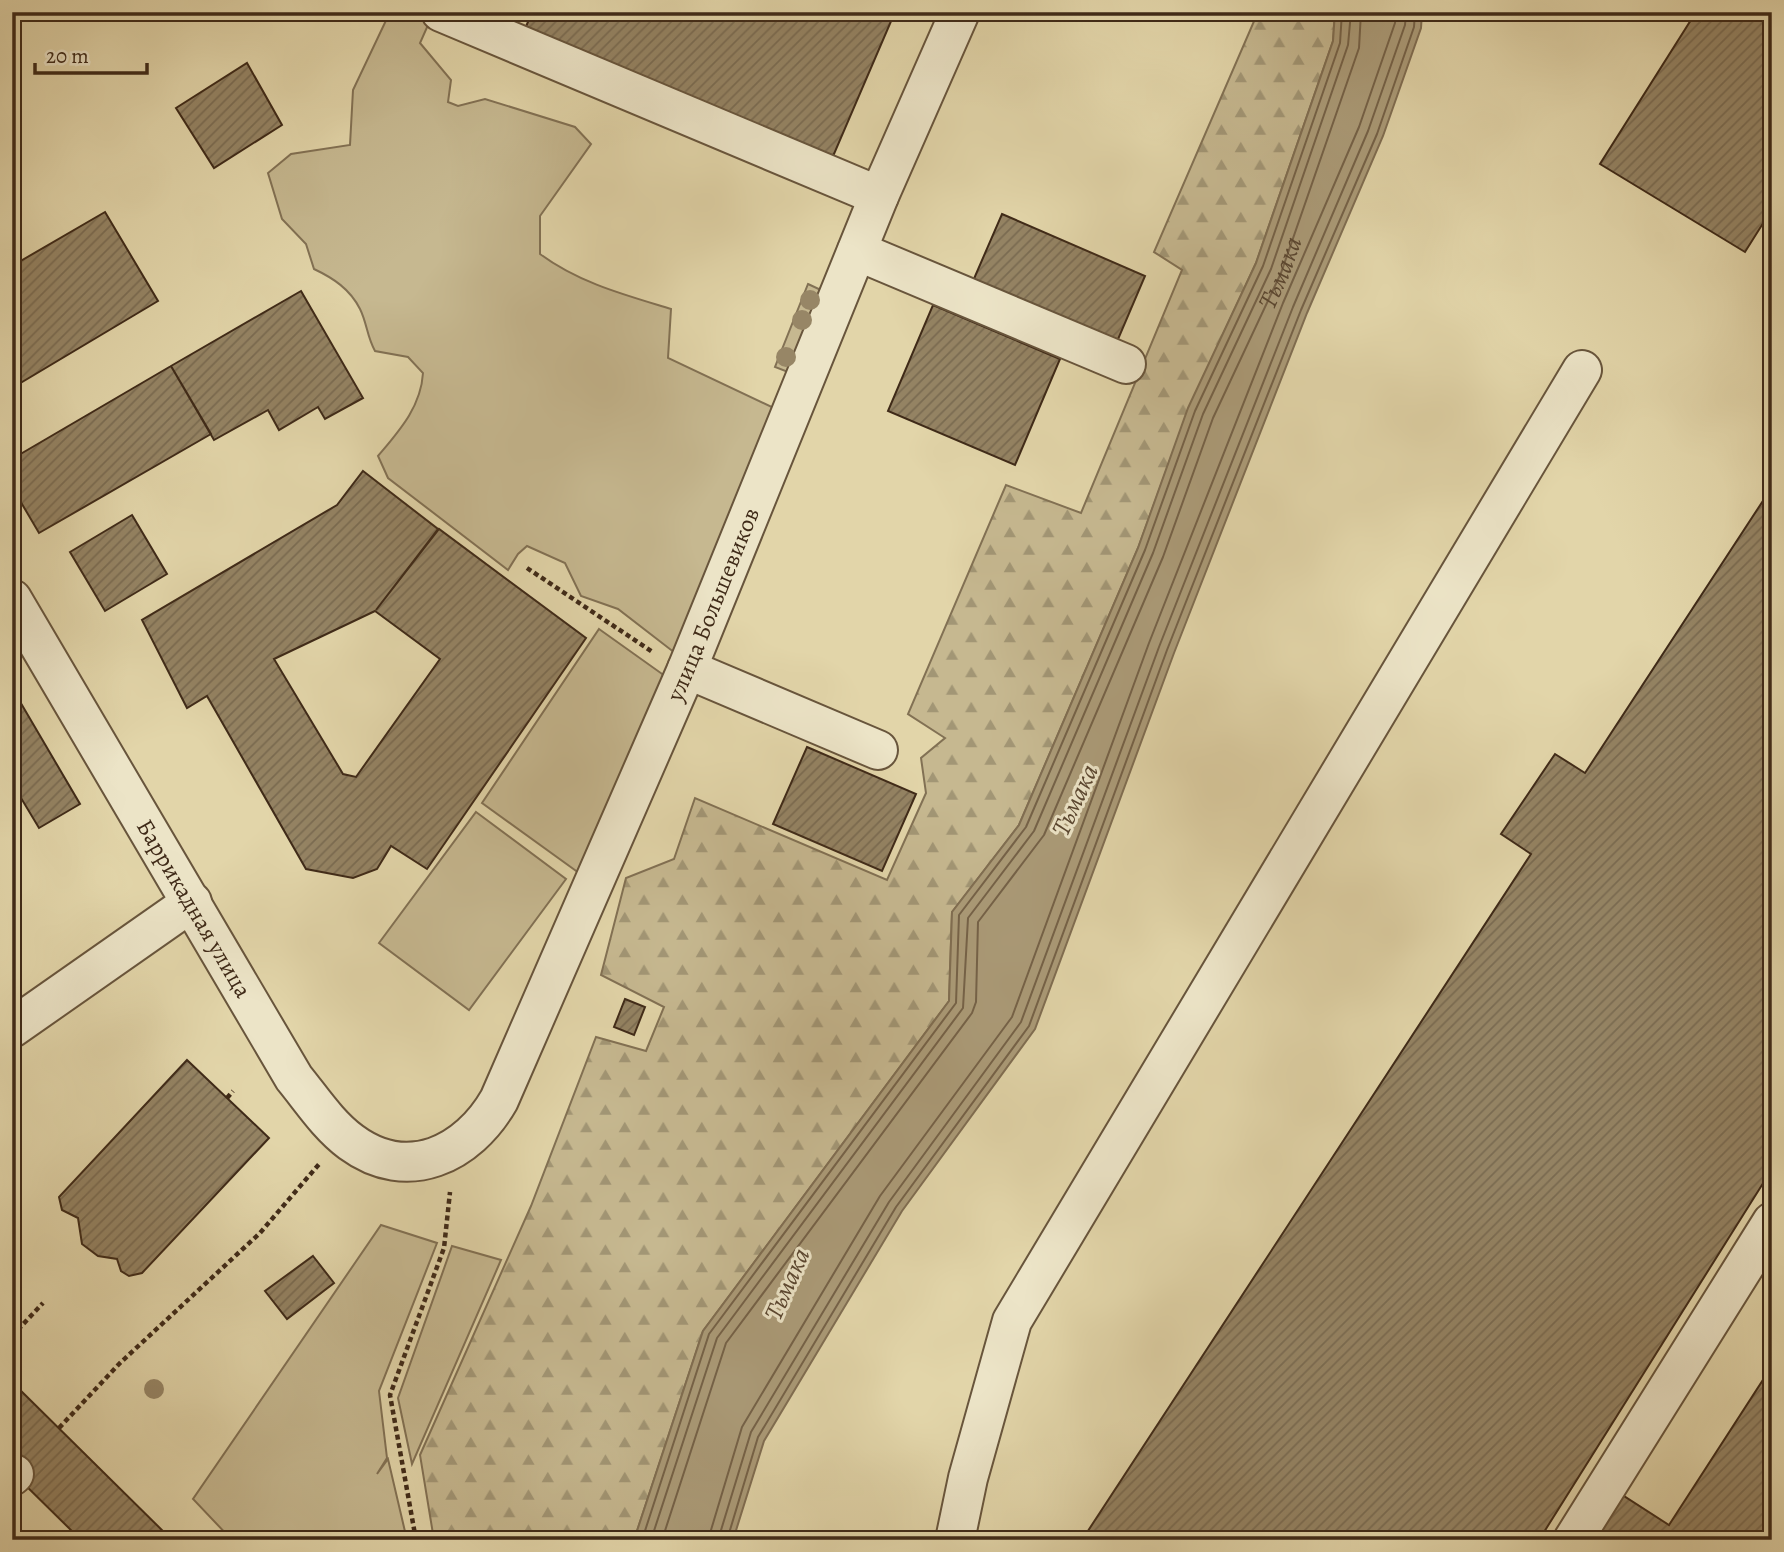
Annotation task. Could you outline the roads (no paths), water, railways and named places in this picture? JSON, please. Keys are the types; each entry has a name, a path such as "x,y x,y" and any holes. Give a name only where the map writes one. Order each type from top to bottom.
{"street":[{"path":"442,12 879,196"},
{"name":"улица Большевиков","path":"440,1154 481,1129 499,1100 687,669 879,196 960,12"},
{"path":"857,251 1126,364"},
{"path":"955,1540 968,1478 1012,1321 1582,370"},
{"name":"Баррикадная улица","path":"12,599 294,1078 343,1136 361,1149 381,1157 440,1154"},
{"path":"687,669 878,750"},
{"path":"12,1028 192,902"},
{"path":"1573,1540 1772,1222"}],"water":[{"name":"Тьмака","path":"1335,12 1422,12 1421,28 1383,136 1307,313 1174,653 1035,1029 902,1211 764,1441 733,1540 634,1540 703,1331 949,1001 952,912 1019,825 1138,548 1188,408 1256,263 1333,41"}]}
